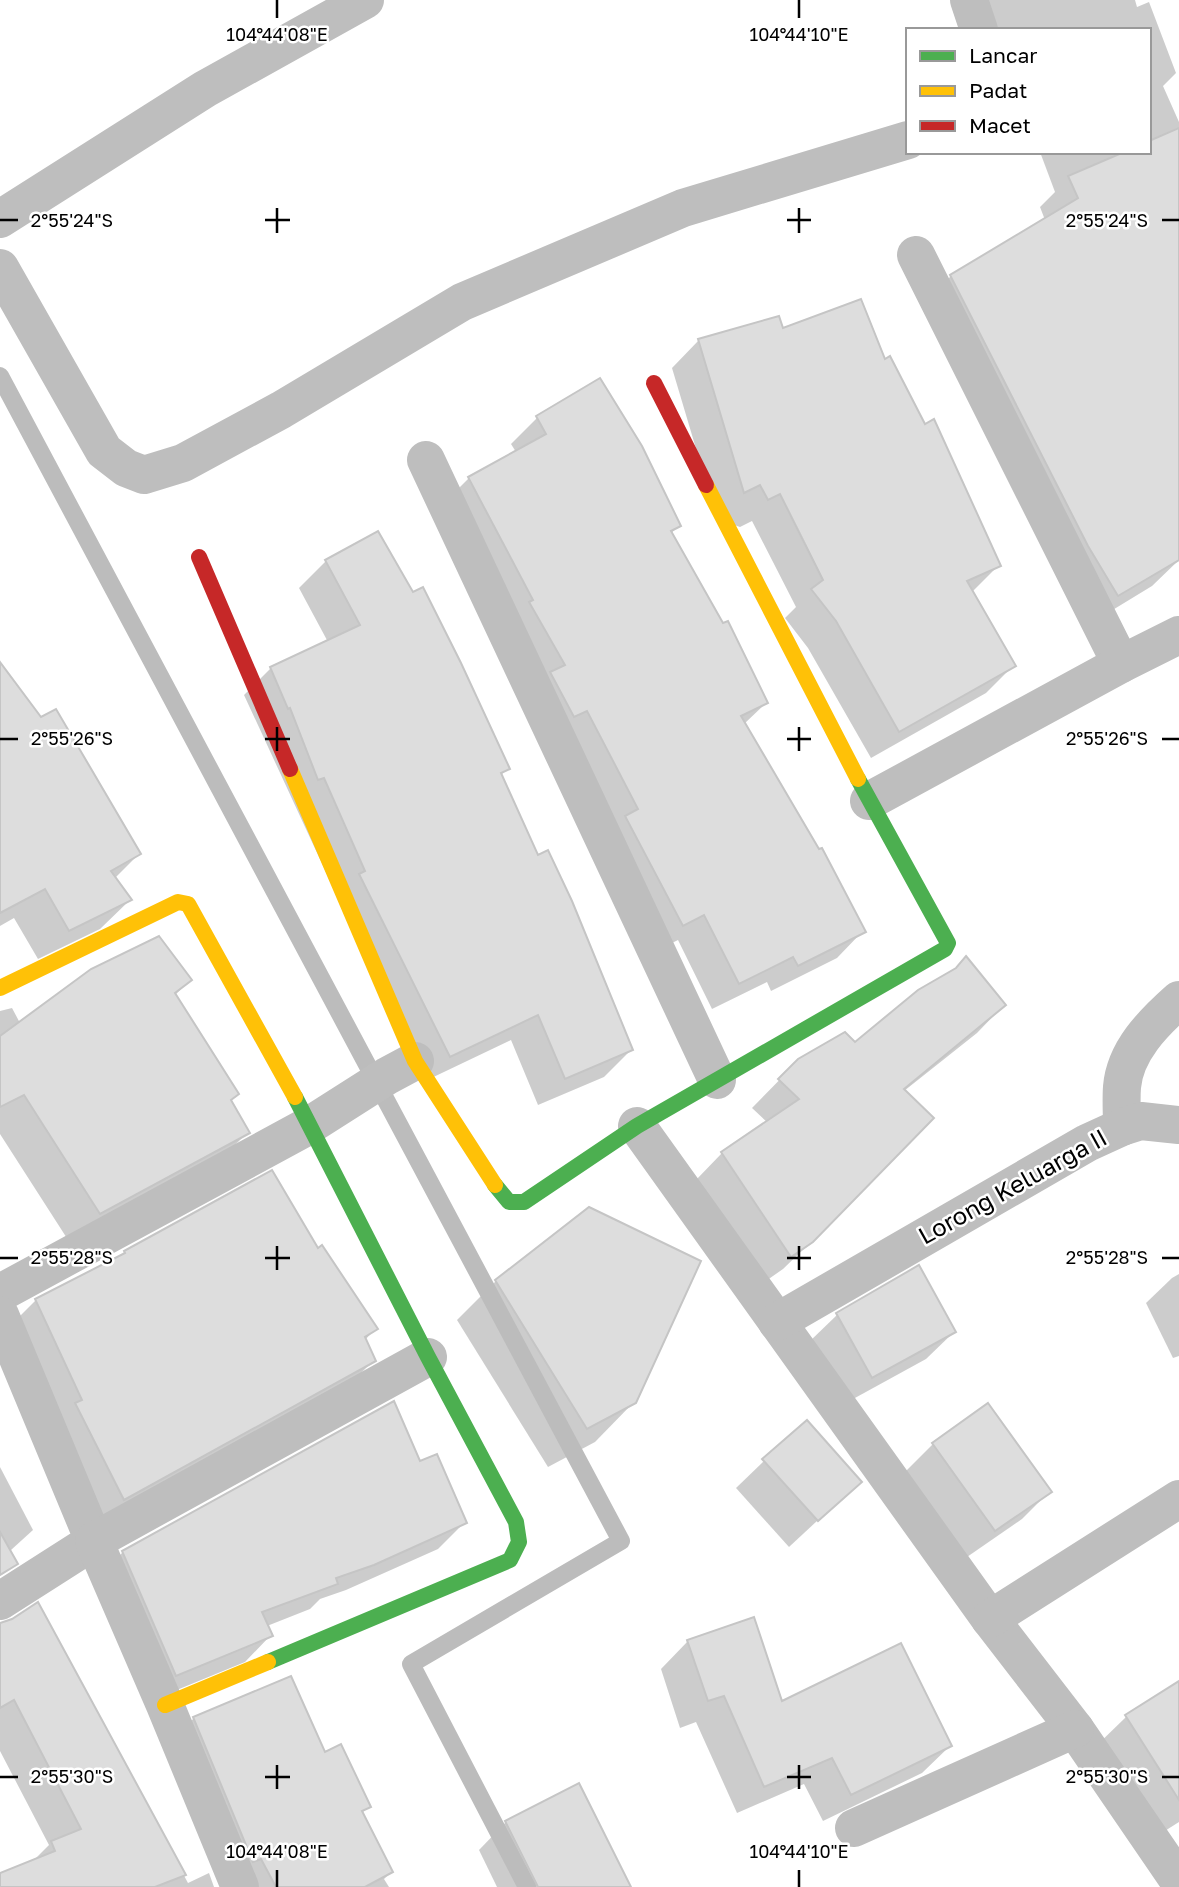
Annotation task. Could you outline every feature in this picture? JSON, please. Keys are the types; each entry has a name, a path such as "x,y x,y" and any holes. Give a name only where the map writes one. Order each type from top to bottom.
{"street":[{"path":"0,219 205,89 365,0"},
{"path":"969,0 978,28"},
{"path":"0,268 104,451 126,468 144,475 183,463 208,450 281,410 462,302 682,208 906,141"},
{"path":"916,255 1121,664"},
{"path":"199,557 401,1069 501,1195 509,1202 528,1200 638,1126 947,947 947,939 869,801 654,383"},
{"path":"426,460 717,1080"},
{"path":"869,801 1179,635"},
{"path":"0,988 178,902 188,904 192,908 321,1118 428,1357 516,1522 519,1542 510,1560 165,1705"},
{"name":"Lorong Keluarga II","path":"777,1322 1075,1150 1122,1127 1122,1085 1133,1050 1157,1020 1179,1000"},
{"path":"0,1293 321,1118 401,1069"},
{"path":"1122,1127 1141,1121 1179,1125"},
{"path":"638,1126 990,1619 1075,1729 1179,1881"},
{"path":"0,1315 240,1887"},
{"path":"0,1601 94,1541 428,1357"},
{"path":"990,1619 1179,1499"},
{"path":"854,1828 1075,1729"}],"building":[{"path":"1179,128 1179,560 1118,596 1088,546 950,275 1078,198 1068,176 1119,154 1151,154 1151,140"},
{"path":"861,299 885,359 890,356 925,424 934,419 1001,566 967,581 1016,666 899,732 836,621 811,589 823,580 780,494 768,500 760,485 744,493 698,339 779,316 783,328"},
{"path":"600,378 642,446 681,526 671,531 723,623 728,621 768,703 741,716 819,849 822,848 866,932 798,966 793,957 739,984 704,915 683,926 625,816 638,809 587,711 574,717 550,672 565,665 529,602 533,600 468,477 546,434 536,416"},
{"path":"378,531 413,592 423,587 461,663 510,769 501,773 538,855 548,850 572,901 633,1050 565,1079 538,1015 450,1057 359,874 365,871 324,778 318,780 290,708 288,709 270,667 360,625 325,560"},
{"path":"0,662 41,717 56,709 141,854 111,871 132,900 69,931 45,889 0,913"},
{"path":"159,936 192,980 175,993 239,1094 231,1100 250,1133 100,1214 24,1095 0,1107 0,1036 91,969"},
{"path":"966,956 1006,1005 904,1089 934,1118 813,1242 791,1257 721,1152 799,1099 778,1079 798,1059 845,1032 855,1042 918,990 956,968"},
{"path":"272,1170 318,1248 322,1245 378,1329 365,1337 376,1361 124,1500 75,1403 82,1400 35,1299 125,1253 124,1251"},
{"path":"589,1207 701,1261 636,1403 587,1429 495,1280"},
{"path":"919,1265 956,1332 872,1378 836,1313"},
{"path":"394,1401 420,1461 437,1454 467,1523 374,1565 336,1578 338,1584 262,1612 273,1636 176,1676 122,1551"},
{"path":"988,1403 1052,1492 995,1531 932,1443"},
{"path":"807,1420 862,1482 818,1521 762,1459"},
{"path":"0,1532 18,1564 0,1575"},
{"path":"38,1602 186,1875 155,1887 0,1887 0,1873 55,1851 51,1841 81,1829 14,1700 0,1708 0,1623 12,1619"},
{"path":"754,1617 782,1701 901,1643 952,1746 851,1795 832,1758 764,1787 724,1696 708,1701 687,1640"},
{"path":"291,1676 325,1752 341,1744 371,1807 362,1811 393,1872 365,1887 276,1887 261,1859 253,1862 193,1717"},
{"path":"1179,1681 1179,1800 1125,1715"},
{"path":"579,1783 631,1887 538,1887 505,1821"}],"waterway":[{"path":"0,376 621,1541 411,1664 527,1887"}],"traffic: fast":[{"path":"495,1185 509,1202 524,1202 637,1126 945,949 948,943 858,779"},
{"path":"268,1662 510,1560 519,1542 516,1522 295,1097"}],"traffic: slow":[{"path":"706,485 858,779"},
{"path":"290,769 415,1061 495,1185"},
{"path":"0,988 178,902 188,904 295,1097"},
{"path":"165,1705 268,1662"}],"traffic: jam":[{"path":"654,383 706,485"},
{"path":"199,557 290,769"}]}
